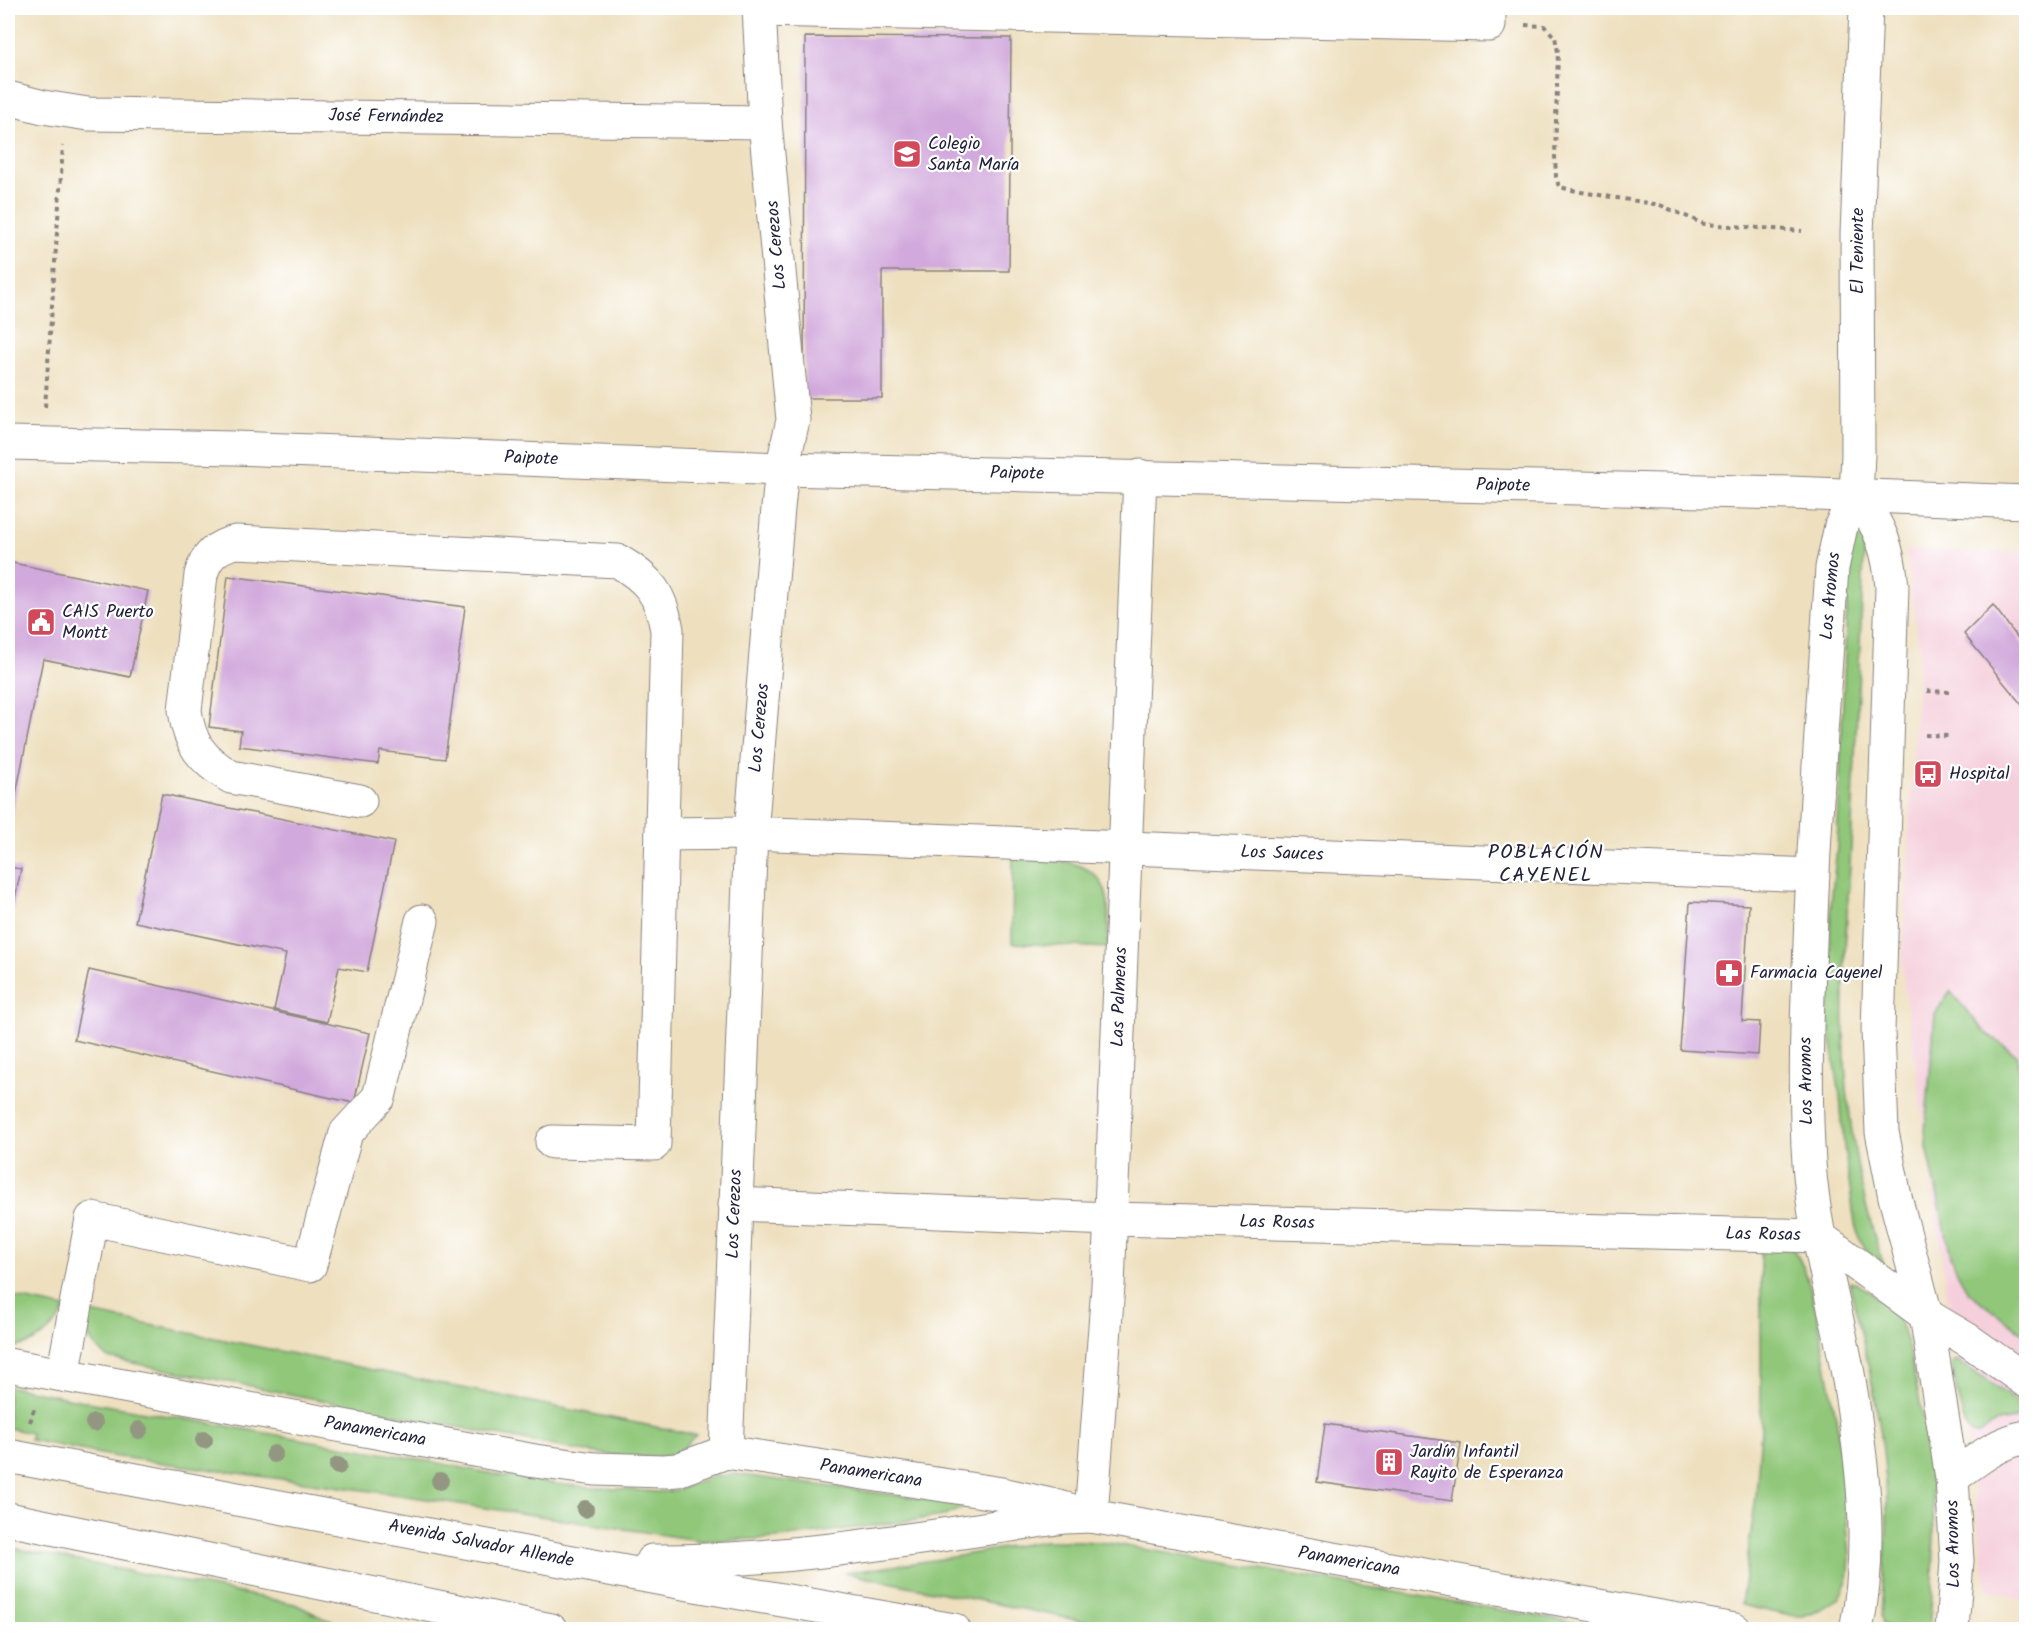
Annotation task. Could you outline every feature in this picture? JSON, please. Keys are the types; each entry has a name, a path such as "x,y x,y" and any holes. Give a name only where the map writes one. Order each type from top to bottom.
{"main road":[{"name":"El Teniente","path":"1856,496 1858,454 1857,234 1866,8"},
{"path":"759,9 1489,16"},
{"name":"Los Cerezos","path":"726,1452 751,834 782,469 793,420 765,122 759,9"},
{"name":"José Fernández","path":"8,98 88,114 765,122"},
{"name":"Paipote","path":"8,443 234,448 782,469 1140,476 2026,502"},
{"name":"Las Palmeras","path":"1091,1516 1111,1219 1140,476"},
{"name":"Los Aromos","path":"1856,1629 1864,1551 1862,1478 1848,1373 1818,1236 1812,1191 1807,1110 1806,1027 1812,875 1832,568 1841,526 1856,496 1868,510 1879,529 1886,546 1891,570 1878,1031 1879,1081 1882,1132 1926,1315 1952,1478 1957,1561 1952,1629"},
{"path":"360,801 231,777 214,767 200,753 192,740 185,710 201,576 208,557 224,544 236,542 618,561 636,571 650,584 659,598 668,630 654,1144 552,1142"},
{"name":"Los Sauces","path":"662,834 751,834 1812,875"},
{"path":"63,1375 92,1219 310,1265 346,1133 379,1097 422,921"},
{"name":"Las Rosas","path":"735,1204 1111,1219 1818,1236"},
{"path":"1818,1236 1926,1315 1968,1340 2026,1381"},
{"name":"Panamericana","path":"8,1365 535,1461 595,1469 645,1472 677,1470 726,1452 1002,1494 1091,1516 1735,1629"},
{"path":"1952,1478 1988,1452 2016,1438 2026,1437"},
{"name":"Avenida Salvador Allende","path":"8,1456 684,1583 954,1629"},
{"path":"573,1561 684,1562 740,1559 891,1544 1065,1517 1091,1516"},
{"path":"8,1520 532,1628"}],"path":[{"path":"1489,16 1544,26 1555,38 1558,52 1555,156 1559,187 1660,205 1704,224 1802,231"},
{"path":"43,444 65,111"},
{"path":"1927,690 1949,692"},
{"path":"1925,735 1949,736"},
{"path":"30,1424 35,1404"}],"shaded area":[{"path":"1906,550 2026,553 2026,1602 1987,1588 1902,967 1919,651"}],"green space":[{"path":"1856,520 1865,530 1845,956 1845,1064 1860,1179 1883,1263 1872,1259 1859,1238 1855,1224 1844,1146 1840,1096 1828,1020 1831,903 1837,848 1850,531"},
{"path":"1013,858 1069,862 1093,873 1102,883 1107,897 1109,916 1107,948 1012,943"},
{"path":"1950,991 1986,1033 2017,1055 2026,1116 2026,1335 1968,1292 1951,1256 1925,1131 1935,1014"},
{"path":"1761,1243 1790,1244 1803,1265 1818,1318 1837,1424 1850,1556 1848,1581 1838,1599 1803,1616 1786,1615 1741,1605 1756,1496 1761,1430"},
{"path":"1850,1281 1864,1288 1886,1306 1901,1325 1906,1339 1922,1415 1933,1503 1933,1587 1929,1629 1899,1630 1883,1624 1881,1616 1887,1520 1884,1461 1876,1402"},
{"path":"8,1296 66,1308 56,1323 42,1336 26,1344 8,1348"},
{"path":"86,1312 696,1435 683,1448 674,1454 665,1456 641,1457 579,1451 108,1358 90,1338 86,1327"},
{"path":"1953,1361 1957,1361 1985,1379 2026,1409 2026,1417 1997,1422 1979,1434 1971,1434 1961,1412"},
{"path":"8,1386 503,1476 564,1485 658,1492 675,1491 710,1477 734,1474 970,1505 944,1516 780,1538 703,1541 393,1494 111,1456 30,1440 31,1433 8,1428"},
{"path":"1044,1541 1108,1543 1614,1629 1121,1629 844,1573"},
{"path":"8,1547 295,1604 323,1618 359,1629 8,1629"}],"building":[{"name":"Colegio Santa María","path":"805,37 1011,38 1009,271 882,271 882,398 804,398"},
{"path":"8,562 148,591 130,677 43,659 9,829"},
{"path":"228,576 465,607 445,759 380,751 378,764 239,746 241,731 209,727"},
{"path":"1993,605 2026,649 2026,710 1964,634"},
{"path":"162,794 394,842 367,972 339,967 327,1022 274,1010 286,954 135,922"},
{"path":"8,867 21,869 13,908 8,907"},
{"path":"1690,902 1749,905 1742,1021 1760,1022 1758,1055 1680,1050"},
{"path":"89,970 370,1033 354,1103 74,1040"},
{"name":"Jardín Infantil Rayito de Esperanza","path":"1325,1424 1461,1443 1452,1501 1317,1482"}],"place":[{"name":"Colegio Santa María","path":"907,154"},
{"name":"CAIS Puerto Montt","path":"41,622"},
{"name":"Hospital","path":"1928,774"},
{"name":"Farmacia Cayenel","path":"1729,973"},
{"name":"Jardín Infantil Rayito de Esperanza","path":"1389,1462"}],"district":[{"name":"POBLACIÓN CAYENEL","path":"1546,864"}]}
